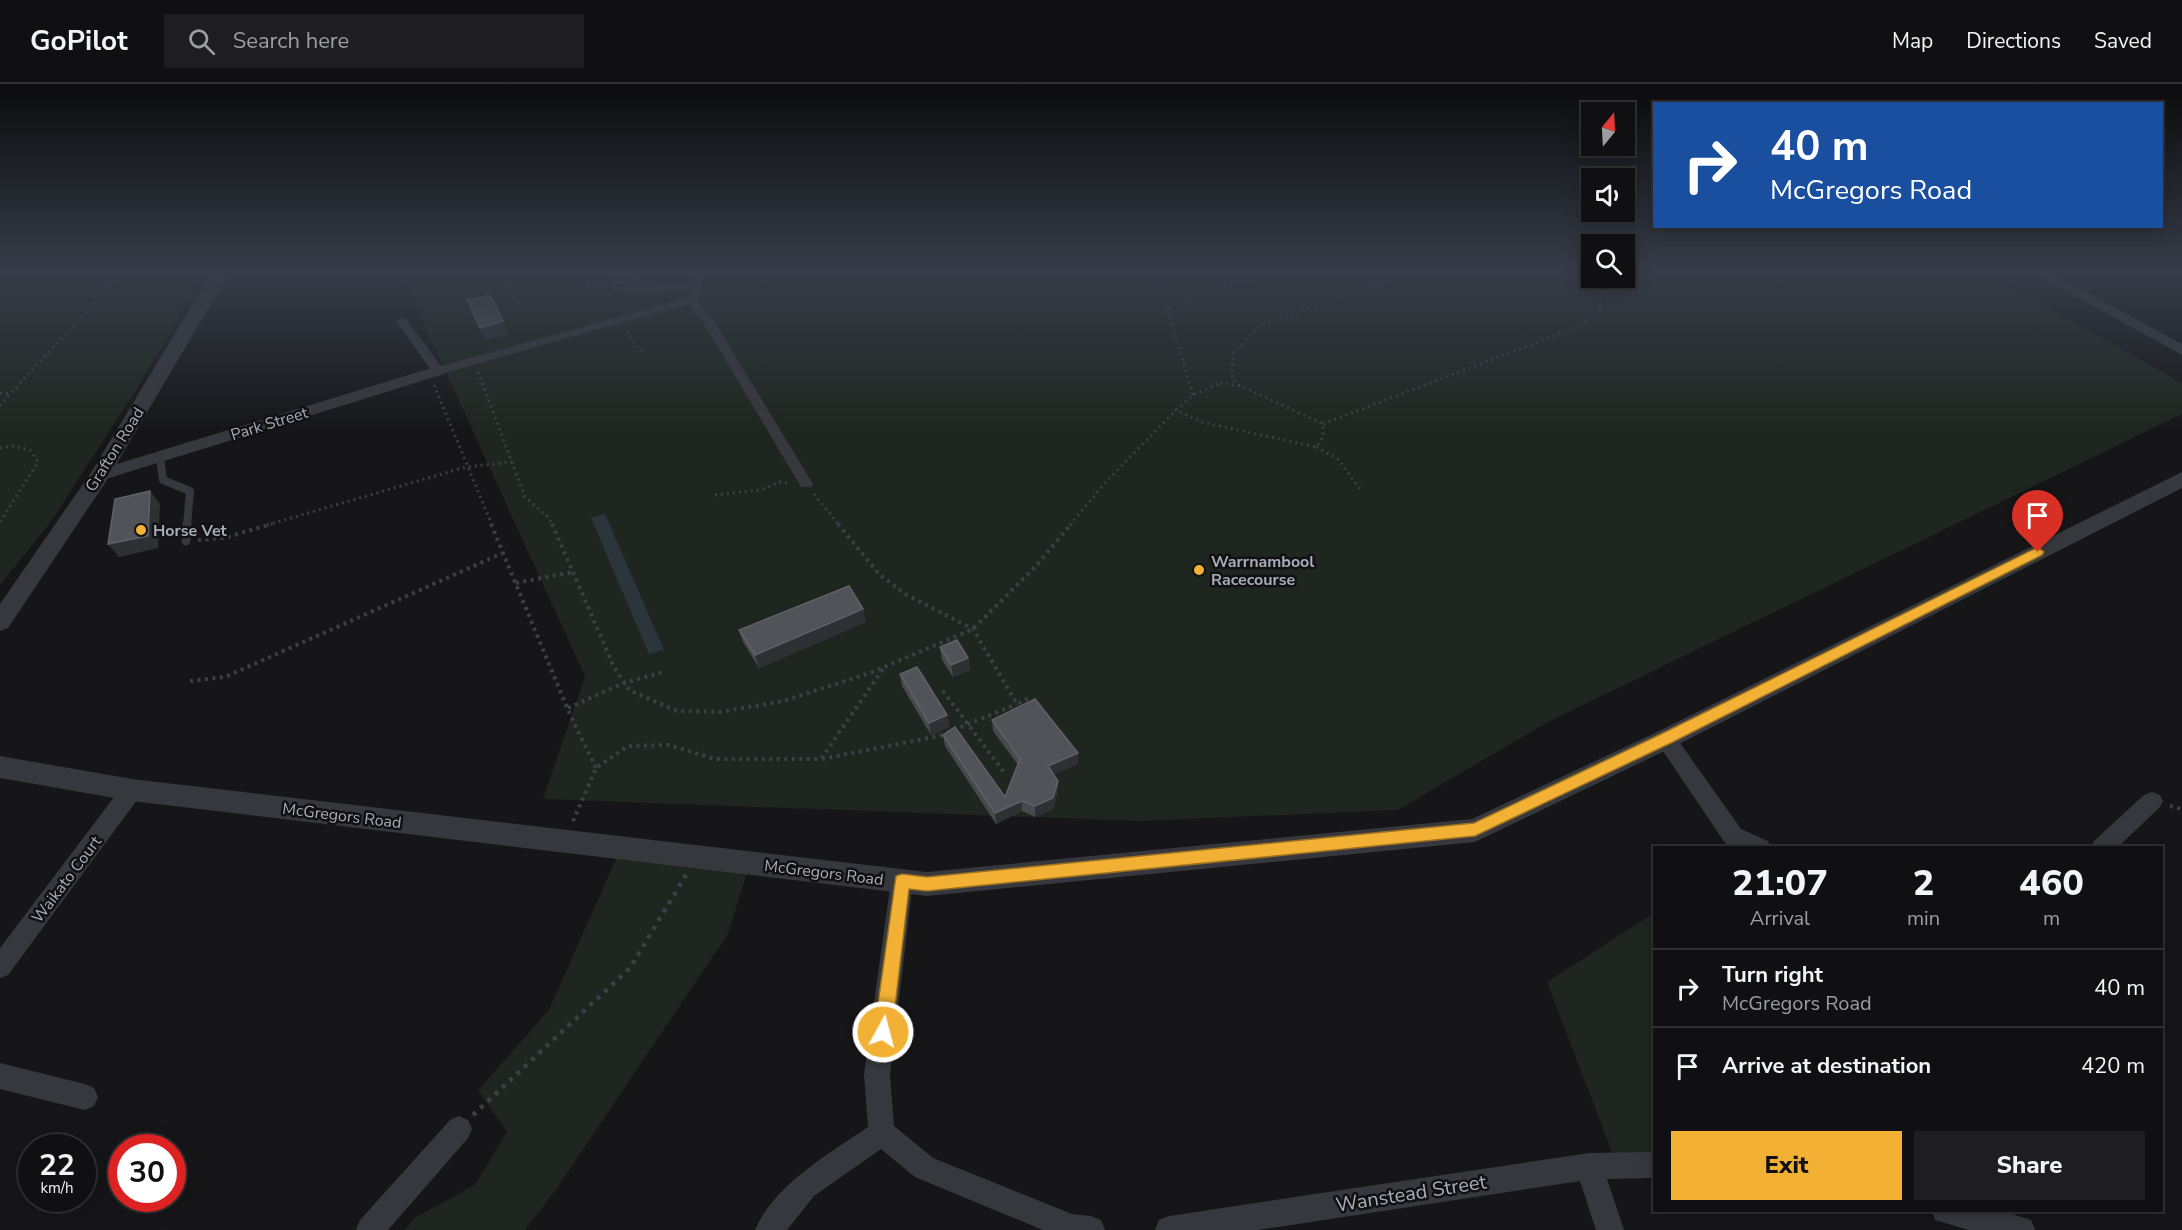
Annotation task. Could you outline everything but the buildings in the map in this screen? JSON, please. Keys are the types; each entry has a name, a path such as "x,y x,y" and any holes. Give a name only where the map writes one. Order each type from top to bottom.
{"street":[{"name":"Grafton Road","path":"0,622 100,475 189,325"},
{"path":"405,325 434,372 596,325"},
{"path":"711,325 806,484"},
{"path":"2137,325 2182,350"},
{"name":"Park Street","path":"100,475 434,372"},
{"name":"McGregors Road","path":"0,768 132,790 927,884 1475,830 1666,739 2182,479"},
{"path":"1666,739 1733,836 1756,846"},
{"name":"Waikato Court","path":"0,967 132,790"},
{"path":"2104,846 2152,801"},
{"path":"902,881 878,1075 882,1133 924,1168 1072,1228 1091,1230"},
{"path":"0,1076 85,1096"},
{"path":"370,1230 459,1129"},
{"path":"769,1230 805,1186 882,1133"},
{"name":"Wanstead Street","path":"1169,1230 1589,1166 1653,1165"},
{"path":"1589,1166 1610,1230"},
{"path":"1953,1212 2021,1230"}],"lane":[{"path":"160,456 163,480 190,491 186,541"}],"path":[{"path":"0,406 72,325"},
{"path":"619,325 626,330 642,354"},
{"path":"1174,325 1193,395"},
{"path":"1241,386 1232,378 1233,353 1261,325"},
{"path":"474,360 525,497 549,518 614,667 624,683 629,690 677,711 720,711 783,701 884,667 974,629 1036,566 1104,484 1193,395 1220,383 1241,386 1323,424 1581,325"},
{"path":"434,372 466,467 568,708 596,768"},
{"path":"0,393 11,393"},
{"path":"1176,410 1202,422 1316,447 1338,459 1362,492"},
{"path":"1316,447 1323,437 1323,424"},
{"path":"0,448 12,446 30,450 38,462 0,522"},
{"path":"186,541 224,538 466,467 512,462"},
{"path":"715,495 760,490 780,482 806,484 879,574 905,594 974,629 1017,704"},
{"path":"190,681 225,677 503,553"},
{"path":"516,583 573,572"},
{"path":"821,759 884,667"},
{"path":"568,708 624,683 663,672"},
{"path":"943,691 1006,775"},
{"path":"564,841 596,768 628,746 669,745 716,759 821,759 939,736 1029,698"},
{"path":"459,1129 630,968 697,857"}],"shaded area":[{"path":"0,325 174,325 136,390 50,523 0,585"},
{"name":"Warrnambool Racecourse","path":"424,325 2080,325 2182,383 2182,414 1546,723 1398,810 1140,821 543,799 585,676"},
{"path":"605,514 664,650 649,654 591,518"},
{"path":"621,848 750,863 728,934 555,1191 525,1230 404,1230 416,1217 475,1185 507,1132 478,1090 549,1010"},
{"path":"1653,914 1653,1167 1617,1165 1547,982"}],"place":[{"name":"Horse Vet","path":"141,530"},
{"name":"Warrnambool Racecourse","path":"1199,570"}],"route":[{"path":"883,1032 902,881 927,884 1475,830 1666,739 2038,552"}]}
